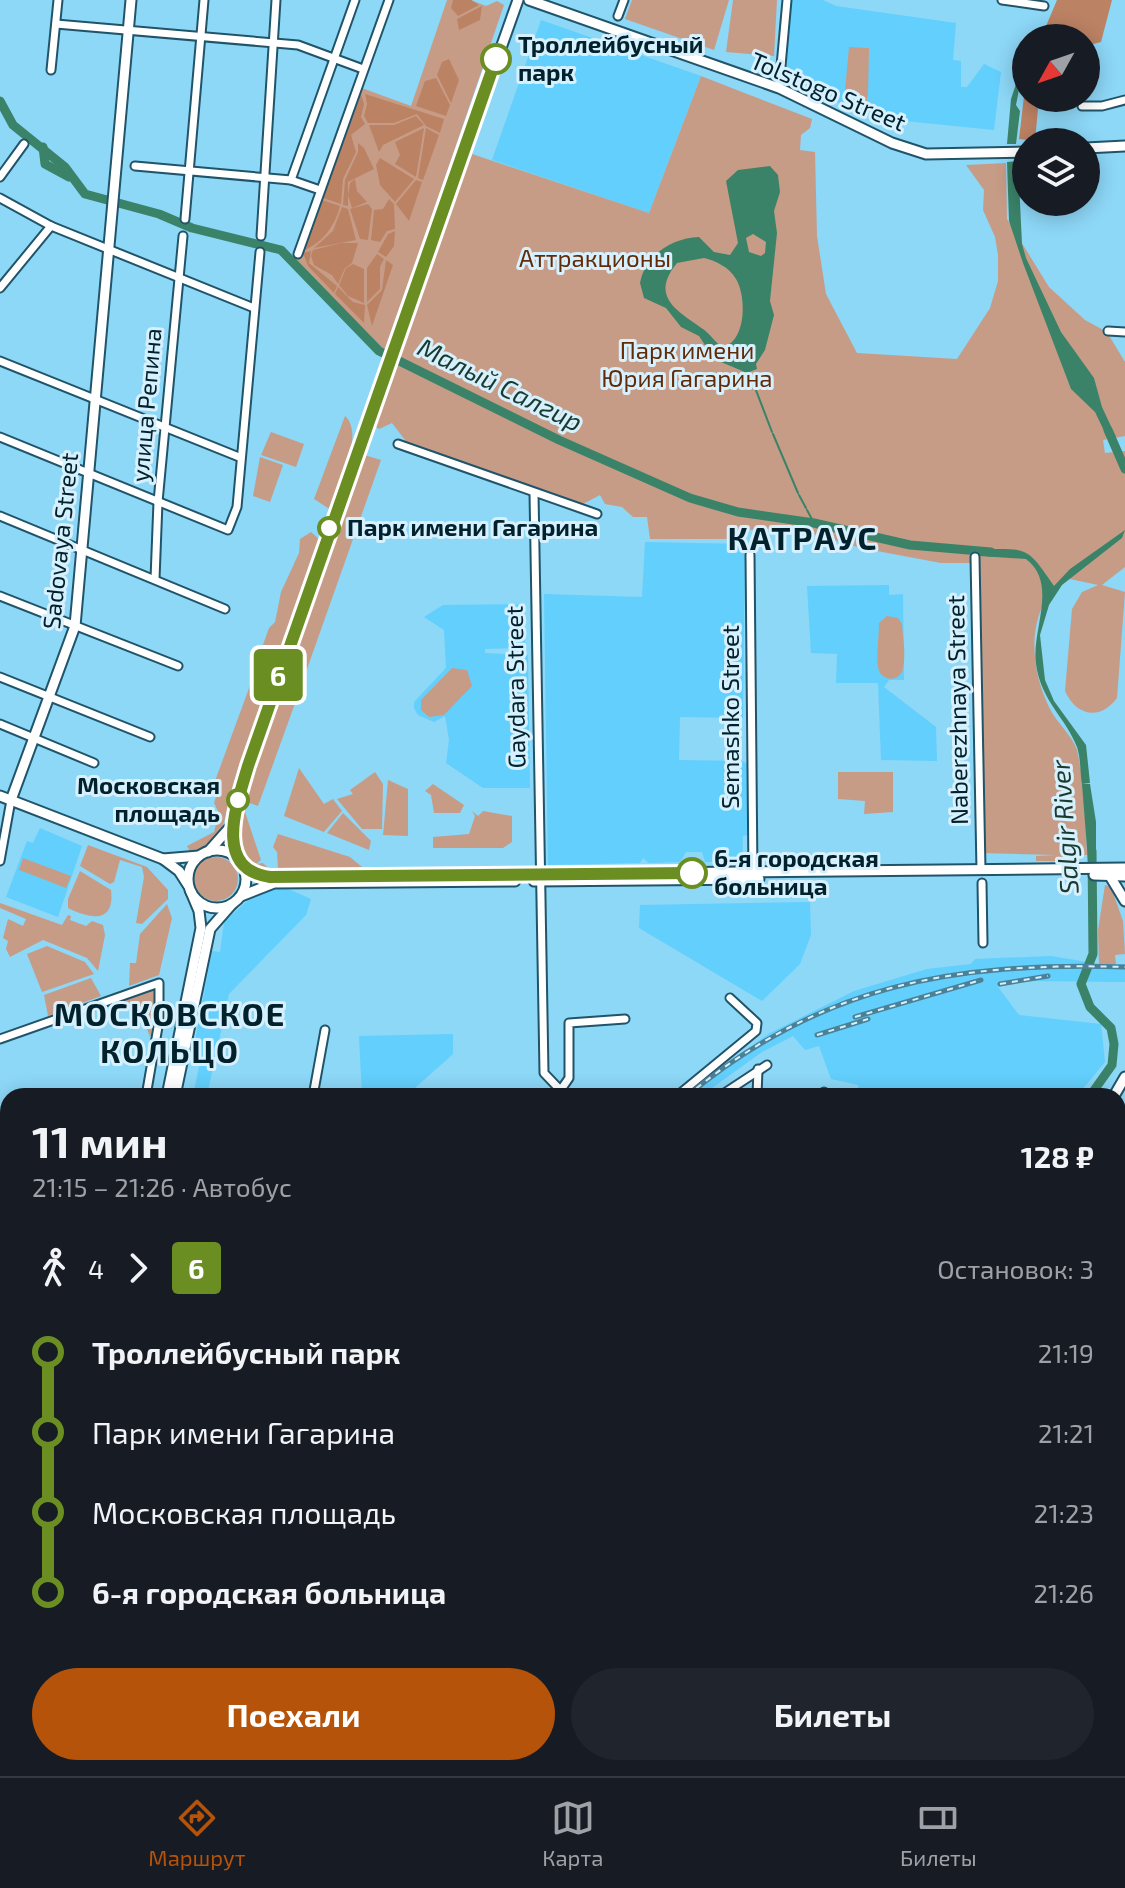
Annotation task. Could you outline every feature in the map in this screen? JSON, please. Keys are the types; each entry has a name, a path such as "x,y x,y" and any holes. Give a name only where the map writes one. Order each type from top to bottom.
{"main road":[{"path":"129,31 131,0"},
{"path":"232,904 211,907 190,889 189,869 232,825 271,696 518,0"},
{"name":"Tolstogo Street","path":"529,0 779,88 892,143 926,154 1012,153"},
{"name":"Sadovaya Street","path":"11,800 75,626 129,31"},
{"path":"1100,147 1125,146"},
{"path":"0,796 163,859 179,871 190,889 199,911 201,928 169,1088"},
{"path":"232,825 239,863 246,876 241,896"},
{"path":"163,859 222,852 270,877 539,878"},
{"path":"753,876 981,866 1125,876"},
{"path":"1105,873 1125,868"},
{"path":"177,1088 210,929 241,896 274,883 1082,872"},
{"path":"1105,873 1125,901"}],"street":[{"path":"51,70 58,0"},
{"path":"185,219 204,0"},
{"path":"261,236 276,0"},
{"path":"291,180 355,0"},
{"path":"298,254 389,0"},
{"path":"618,16 624,0"},
{"path":"779,88 787,0"},
{"path":"1002,0 1044,6"},
{"path":"56,24 201,39 298,45 363,69"},
{"path":"1100,106 1125,100"},
{"path":"0,177 24,144"},
{"path":"135,166 291,180 320,190"},
{"path":"0,198 51,226 254,308"},
{"path":"0,288 51,226"},
{"name":"улица Репина","path":"155,579 158,502 183,236"},
{"path":"0,437 228,530 237,507 239,457 260,252"},
{"path":"1108,331 1125,332"},
{"path":"0,361 239,457"},
{"path":"398,444 597,514"},
{"name":"Gaydara Street","path":"534,493 544,1073 558,1088"},
{"path":"0,516 225,609"},
{"name":"Semashko Street","path":"750,555 753,876"},
{"name":"Naberezhnaya Street","path":"975,557 981,866"},
{"path":"0,596 178,666"},
{"path":"0,677 150,737"},
{"path":"0,724 34,735 94,763"},
{"name":"Sadovaya Street","path":"0,861 11,800"},
{"path":"982,883 980,943 992,943"},
{"path":"0,1039 159,983 159,1021 147,1088"},
{"path":"687,1088 756,1031 757,1023 730,998"},
{"path":"565,1088 569,1078 569,1023 625,1019"},
{"path":"314,1088 325,1030"},
{"path":"731,1088 767,1065"},
{"path":"757,1088 758,1069"}],"shaded area":[{"path":"453,0 471,0 479,5 458,16 451,8"},
{"path":"790,0 823,0 836,6 956,23 953,60 961,61 961,87 967,87 984,64 1001,72 994,130 875,118 873,111 828,100 785,83"},
{"path":"1057,0 1112,0 1101,42 1100,24 1047,24"},
{"path":"482,6 480,20 459,30 457,19"},
{"path":"541,20 701,76 649,213 492,160"},
{"path":"449,59 459,80 451,103 437,75 442,62"},
{"path":"436,78 450,105 446,116 416,106 425,81"},
{"path":"360,91 364,104 361,117 365,124 351,135 356,152 343,179 341,204 320,197"},
{"path":"365,94 444,119 440,133 426,126 417,114 394,123 368,123 364,116 367,104"},
{"path":"1012,96 1012,112 1020,112 1018,128 1012,128 1012,144 1007,144"},
{"path":"1022,112 1038,112 1036,128 1020,128"},
{"path":"416,116 424,125 383,145 379,152 369,125 394,125"},
{"path":"424,128 416,177 395,164 400,155 395,142"},
{"path":"426,128 439,135 423,180 418,178"},
{"path":"358,143 364,148 374,169 348,182 348,206 343,205 345,180 358,152"},
{"path":"380,158 414,179 395,202 380,185 376,165"},
{"path":"1007,162 1012,162 1012,216 1021,216 1026,258 1061,332 1094,378 1102,407 1116,437 1108,439 1095,412 1071,389 1009,221"},
{"path":"770,166 778,175 780,192 774,211 777,233 770,301 774,315 765,350 756,364 757,369 747,373 714,359 699,336 681,327 666,308 644,298 640,283 654,256 679,241 699,237 714,252 730,255 738,243 726,181 738,170","holes":["753,234 766,242 765,253 761,256 749,252 746,238","704,258 730,271 740,287 743,307 740,328 730,344 722,347 676,309 666,294 669,275 677,263"]},
{"path":"355,179 357,191 367,202 352,208 348,195 350,183"},
{"path":"416,180 422,182 409,221 396,204"},
{"path":"319,199 340,206 338,214 321,239 302,251"},
{"path":"389,199 394,204 395,229 387,231 380,242 371,240 374,210 383,209"},
{"path":"368,204 372,209 368,240 360,239 350,209"},
{"path":"342,207 348,209 356,240 314,248 333,231"},
{"path":"395,231 394,246 386,257 378,252 388,234"},
{"path":"341,243 358,243 352,263 345,268 338,284 332,275 314,265 311,256 313,250"},
{"path":"311,251 309,263 337,286 334,293 308,266 303,253"},
{"path":"377,254 384,259 380,267 380,289 367,302 367,268"},
{"path":"386,260 393,265 372,326 367,305 382,290"},
{"path":"353,264 364,269 364,303 348,296 339,285 346,268"},
{"path":"338,287 353,302 365,305 364,323 335,294"},
{"path":"1125,530 1122,538 1062,585 1049,605 1040,635 1045,680 1054,701 1086,745 1090,783 1082,784 1077,747 1048,699 1036,664 1042,594 1036,569 1026,559 979,556 979,549 1024,552 1031,556 1054,586 1070,569"},
{"path":"645,542 745,544 743,718 680,717 679,760 742,761 748,764 748,835 743,836 742,862 705,862 702,852 686,852 680,862 649,863 643,858 640,863 548,865 544,594 642,597"},
{"path":"889,585 889,595 903,594 904,680 889,680 884,687 936,727 937,761 881,760 878,683 836,683 837,654 811,653 807,586"},
{"path":"525,604 525,644 522,648 485,649 485,653 528,655 530,788 483,788 446,763 449,740 445,716 434,722 418,715 414,708 414,702 446,668 444,630 424,617 443,605"},
{"path":"1082,784 1090,784 1096,822 1096,861 1088,861"},
{"path":"40,828 82,846 58,917 6,897 27,841 33,843"},
{"path":"284,887 311,899 306,915 229,994 209,1088 195,1088 202,1052 194,1046 212,951 220,952 224,922 258,891"},
{"path":"810,902 811,935 800,964 762,1001 639,928 640,905"},
{"path":"1051,956 1099,964 1125,964 1125,982 1026,981 998,987 1019,1015 1101,1024 1105,1062 1084,1088 858,1088 858,1085 831,1079 819,1046 805,1050 793,1036 762,1052 712,1088 691,1088 770,1033 854,991 927,969 971,964 975,959"},
{"path":"453,1034 453,1054 415,1088 362,1088 359,1036"}],"green space":[{"path":"447,0 471,0 486,6 497,1 504,5 385,353 296,264 359,87 411,106"},
{"path":"632,0 729,0 714,50 625,19"},
{"path":"733,0 777,0 774,56 726,52"},
{"path":"849,47 869,48 865,111 844,101"},
{"name":"Парк имени Юрия Гагарина","path":"701,76 812,119 810,128 801,135 800,150 815,152 817,236 826,294 857,353 957,359 990,308 998,281 995,237 983,210 984,190 966,165 1006,163 1007,219 1049,287 1085,320 1107,332 1125,362 1125,436 1103,440 1105,453 1125,451 1125,567 1102,585 1125,592 1117,698 1103,710 1089,712 1075,706 1065,691 1072,609 1082,592 1098,585 1065,578 1043,606 1035,639 1035,657 1043,693 1053,714 1075,745 1080,763 1087,855 1076,855 1076,861 1036,861 1036,856 1056,855 981,853 978,563 941,563 861,548 792,528 746,530 736,539 650,539 647,517 633,517 622,507 605,504 600,495 581,505 404,444 405,440 392,423 379,429 372,424 472,154 649,213"},
{"path":"345,416 350,424 351,448 331,510 314,499"},
{"path":"271,432 304,444 296,467 261,455"},
{"path":"361,454 381,460 301,686 290,685 283,676 343,507 346,508"},
{"path":"260,457 283,465 270,502 253,496"},
{"path":"311,532 320,540 274,671 261,672 259,656 269,628 275,622 281,592 299,553 300,539"},
{"path":"887,616 898,618 902,624 904,646 901,673 890,679 882,676 877,662 879,623"},
{"path":"452,668 467,670 472,686 444,715 429,717 421,710 421,700"},
{"path":"252,680 264,680 268,688 220,834 212,844 192,855 187,846 214,832 219,813 214,803 220,784 215,781"},
{"path":"285,690 298,695 258,806 244,801 277,695"},
{"path":"299,768 324,804 333,799 342,811 324,832 284,816"},
{"path":"375,772 383,784 382,829 362,829 337,799 353,794 350,790"},
{"path":"838,772 893,772 893,812 864,814 865,801 838,799"},
{"path":"388,780 408,789 408,836 383,835"},
{"path":"433,784 464,805 460,813 434,813 431,795 425,791"},
{"path":"244,809 261,860 256,864 263,863 272,872 251,865 240,850 238,830"},
{"path":"472,811 478,816 483,811 512,816 512,842 503,848 433,848 433,837 469,834 475,816"},
{"path":"343,813 371,841 369,850 327,833"},
{"path":"278,834 350,857 362,867 278,868 277,852 273,847"},
{"path":"88,845 147,867 168,890 168,899 142,924 136,923 144,877 142,867 120,860 114,882 110,884 80,866"},
{"name":"Московская площадь","path":"216,857 232,863 238,879 232,895 216,901 200,895 194,879 200,863"},
{"path":"23,858 71,876 66,888 19,870"},
{"path":"80,871 111,890 109,909 105,914 85,915 68,908 68,899"},
{"path":"1105,885 1111,887 1123,921 1125,954 1115,955 1116,964 1099,964 1098,930"},
{"path":"0,903 62,925 68,915 71,916 70,920 86,926 92,921 103,925 105,935 98,971 87,958 43,940 10,957 6,949 8,941 3,938 8,919 23,926 26,919 0,908"},
{"path":"167,904 172,918 159,975 129,986 130,963 136,963 140,934"},
{"path":"47,946 85,962 94,974 42,992 27,954"},
{"path":"91,978 101,996 48,1016 44,995"},
{"path":"155,987 155,1016 150,1037 139,1007 128,1006 118,1012 113,1000"}],"waterway":[{"name":"Малый Салгир","path":"0,101 13,125 65,167 85,194 159,214 192,228 281,250 379,351 559,440 690,498 738,512 814,523 910,545 991,552"},
{"path":"43,147 45,164 69,177"},
{"path":"749,372 772,432"},
{"name":"Salgir River","path":"1108,430 1125,469"},
{"path":"773,434 798,493"},
{"path":"799,495 806,508"},
{"path":"807,510 814,523"},
{"name":"Salgir River","path":"1092,851 1093,954 1081,984 1090,1007 1111,1028 1114,1044 1112,1065 1096,1088"}],"railway":[{"path":"698,1088 738,1058 788,1028 840,1005 893,988 947,976 1004,969 1125,967"},
{"path":"1000,984 1048,976"},
{"path":"855,1017 981,980"},
{"path":"817,1035 868,1019"}],"bus line":[{"name":"6","path":"496,59 248,766 232,825 237,860 246,870 270,877 692,873"}],"place":[{"name":"Троллейбусный парк","path":"496,59"},
{"name":"Парк имени Гагарина","path":"329,528"},
{"name":"Московская площадь","path":"238,800"},
{"name":"6-я городская больница","path":"692,873"}],"district":[{"name":"КАТРАУС","path":"803,539"},
{"name":"МОСКОВСКОЕ КОЛЬЦО","path":"170,1034"}],"park label":[{"name":"Аттракционы","path":"595,259"}]}
